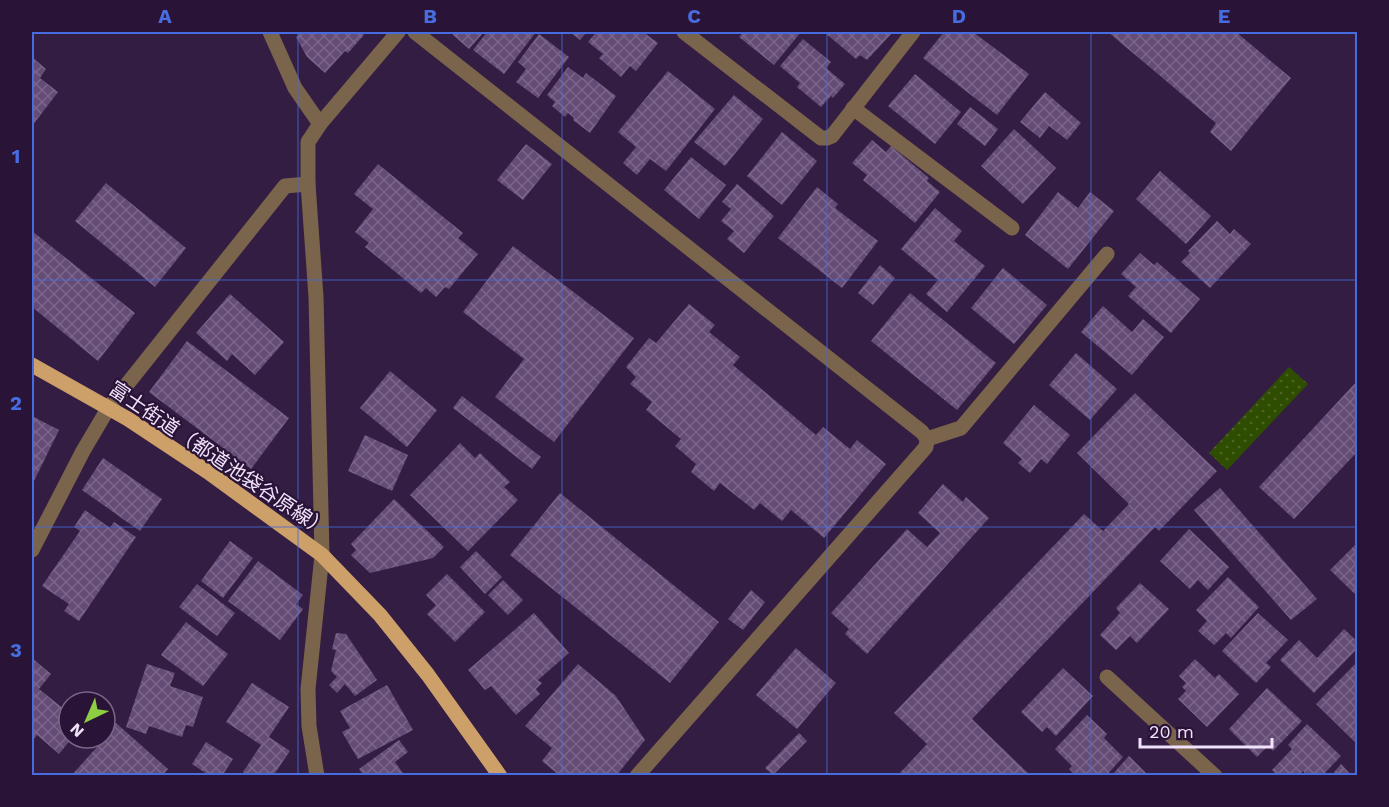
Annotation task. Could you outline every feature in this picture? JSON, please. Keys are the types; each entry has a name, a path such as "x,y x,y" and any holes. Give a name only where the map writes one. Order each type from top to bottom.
{"main road":[{"name":"富士街道（都道池袋谷原線）","path":"32,365 110,407 208,472 322,555 380,615 500,776"}],"street":[{"path":"270,32 295,88 320,123"},
{"path":"317,776 309,726 308,689 322,555 316,297 308,184 308,142 320,123 398,32"},
{"path":"415,32 922,432 927,439 926,447 637,776"},
{"path":"684,32 821,138 832,136 913,32"},
{"path":"853,108 1012,228"},
{"path":"32,550 83,451 110,407 285,186 308,184"},
{"path":"927,439 961,428 1107,254"},
{"path":"1107,677 1215,776"}],"green space":[{"path":"1289,367 1308,384 1227,470 1209,453"}],"building":[{"path":"301,32 360,32 364,35 325,73 307,57 296,37"},
{"path":"453,32 484,32 469,49 453,35"},
{"path":"487,32 536,32 504,74 473,50"},
{"path":"570,32 587,32 580,40"},
{"path":"596,32 643,32 658,43 636,71 630,66 621,77 599,58 603,54 588,42"},
{"path":"744,32 801,32 774,65 739,37"},
{"path":"824,32 893,32 867,60 860,55 856,59"},
{"path":"944,32 973,32 1029,74 997,115 923,58"},
{"path":"1108,32 1236,32 1291,78 1231,151 1210,132 1216,123"},
{"path":"539,34 569,57 538,98 516,82 526,69 518,62"},
{"path":"803,39 831,62 826,68 845,84 833,98 831,96 821,107 797,87 800,83 780,66"},
{"path":"32,57 46,69 40,78 58,92 32,126"},
{"path":"568,67 583,78 586,73 616,96 590,133 573,120 574,118 568,113 565,117 552,106 555,102 547,95"},
{"path":"668,71 715,109 666,171 650,159 637,175 623,163 636,147 618,132"},
{"path":"915,74 961,112 935,144 888,106"},
{"path":"1045,92 1081,123 1067,140 1049,126 1040,138 1020,122"},
{"path":"734,95 763,119 725,166 694,142"},
{"path":"970,107 998,129 985,146 957,124"},
{"path":"1014,129 1056,168 1023,204 981,166"},
{"path":"782,132 817,161 782,205 747,176"},
{"path":"872,140 886,152 891,146 929,178 927,181 940,192 915,223 863,180 867,175 852,163"},
{"path":"526,144 552,164 523,200 497,180"},
{"path":"691,157 726,185 699,219 664,190"},
{"path":"378,164 463,233 458,238 478,254 449,289 445,287 436,297 426,288 421,293 365,247 369,243 355,232 373,209 354,194"},
{"path":"1160,171 1211,216 1186,244 1136,199"},
{"path":"106,183 186,248 155,287 75,221"},
{"path":"737,184 774,216 744,253 727,239 734,231 721,221 731,209 722,202"},
{"path":"817,187 838,204 835,208 878,241 842,288 778,238"},
{"path":"1058,192 1078,208 1090,192 1114,211 1068,269 1025,235"},
{"path":"935,208 962,231 954,241 985,266 947,312 926,294 938,280 901,249"},
{"path":"1217,221 1230,234 1234,229 1251,244 1210,288 1181,262 1190,253 1188,251"},
{"path":"32,231 135,313 98,361 32,307"},
{"path":"513,246 634,338 554,442 495,397 524,359 463,312"},
{"path":"1140,253 1154,265 1157,262 1200,299 1171,333 1128,296 1136,287 1121,274"},
{"path":"880,265 895,278 873,305 858,293"},
{"path":"1003,268 1047,305 1014,344 971,308"},
{"path":"910,293 996,363 957,410 871,341"},
{"path":"230,294 284,342 255,375 232,354 227,361 196,333"},
{"path":"689,304 715,325 709,332 740,357 733,365 816,435 823,427 850,449 857,440 886,464 824,538 791,510 782,521 760,503 754,510 720,483 714,491 691,472 696,464 675,446 681,439 646,410 652,402 630,384 636,377 626,367 649,338 656,343"},
{"path":"1103,306 1132,332 1143,319 1164,337 1132,375 1081,332"},
{"path":"187,341 289,418 251,469 149,392"},
{"path":"1076,353 1117,389 1090,420 1049,385"},
{"path":"390,371 437,410 407,447 360,408"},
{"path":"1358,380 1358,451 1294,519 1259,487"},
{"path":"1135,393 1217,471 1159,531 1155,527 972,719 1031,776 897,776 927,744 894,713 1084,514 1103,531 1129,504 1077,453"},
{"path":"462,396 541,457 532,469 453,408"},
{"path":"1034,405 1070,435 1047,464 1041,459 1030,473 1018,463 1022,459 1003,443"},
{"path":"32,416 59,430 32,485"},
{"path":"365,435 408,455 392,491 348,471"},
{"path":"460,443 475,458 480,453 510,482 504,487 518,500 468,551 410,495"},
{"path":"103,458 162,499 140,531 82,490"},
{"path":"943,484 963,502 966,497 989,518 867,654 845,634 849,629 831,613 907,529 927,547 940,533 918,513"},
{"path":"1220,488 1317,599 1291,620 1194,510"},
{"path":"560,493 719,622 670,683 510,555"},
{"path":"394,499 444,547 433,558 370,573 351,555 356,550 351,544"},
{"path":"85,510 110,528 114,522 136,537 79,621 64,611 69,604 42,586 80,531 74,527"},
{"path":"1189,529 1229,567 1208,590 1198,580 1190,589 1160,561"},
{"path":"230,541 253,558 223,598 201,581"},
{"path":"1358,542 1358,597 1330,570"},
{"path":"476,551 502,577 485,594 460,567"},
{"path":"258,561 303,595 296,604 303,609 280,640 228,601"},
{"path":"447,574 485,612 455,642 427,614 436,605 426,595"},
{"path":"1228,577 1259,607 1231,638 1226,633 1214,645 1198,631 1207,621 1196,610"},
{"path":"503,580 523,600 508,615 488,595"},
{"path":"1140,583 1169,609 1137,643 1130,636 1116,650 1100,635 1120,613 1116,608"},
{"path":"197,584 235,613 217,636 179,607"},
{"path":"751,590 765,602 743,630 728,619"},
{"path":"534,613 569,653 538,680 542,683 536,689 540,694 516,715 491,686 485,690 468,670"},
{"path":"1258,613 1288,640 1266,663 1271,667 1256,683 1222,651"},
{"path":"186,622 228,654 203,686 161,655"},
{"path":"1344,629 1358,642 1358,648 1314,693 1280,660 1299,640 1317,658"},
{"path":"336,633 346,634 377,680 355,696 345,684 337,693 329,685 337,677 331,671 336,650 332,649"},
{"path":"796,648 836,683 797,729 756,695"},
{"path":"32,658 51,674 39,689 57,703 57,750 62,750 59,754 37,735 32,742"},
{"path":"1195,659 1215,678 1219,674 1239,694 1207,727 1178,699 1186,691 1182,687 1186,683 1179,676"},
{"path":"1356,663 1358,665 1358,745 1316,704"},
{"path":"147,664 175,673 170,686 203,697 193,727 186,725 182,737 149,726 146,734 126,727"},
{"path":"578,664 616,696 645,740 616,776 560,776 542,761 552,748 525,726"},
{"path":"1063,668 1093,696 1056,736 1047,727 1042,732 1021,712"},
{"path":"252,683 289,707 269,737 290,751 275,773 278,776 249,776 243,772 261,745 226,722"},
{"path":"387,685 413,730 358,759 342,732 350,728 340,711"},
{"path":"1267,688 1302,721 1273,751 1268,746 1257,757 1229,729"},
{"path":"1087,715 1107,734 1104,738 1123,757 1106,776 1100,774 1099,776 1076,776 1069,769 1072,766 1055,749"},
{"path":"117,724 168,769 162,776 71,776 94,750 117,750"},
{"path":"1307,724 1341,756 1322,776 1307,776 1303,771 1299,776 1278,776 1272,770 1292,749 1288,745"},
{"path":"799,733 807,741 773,775 765,768"},
{"path":"399,740 408,752 395,762 405,776 364,776 359,769"},
{"path":"206,742 233,759 222,776 210,776 192,764"},
{"path":"1129,756 1149,776 1111,776"},
{"path":"1341,764 1352,776 1331,776"}]}
